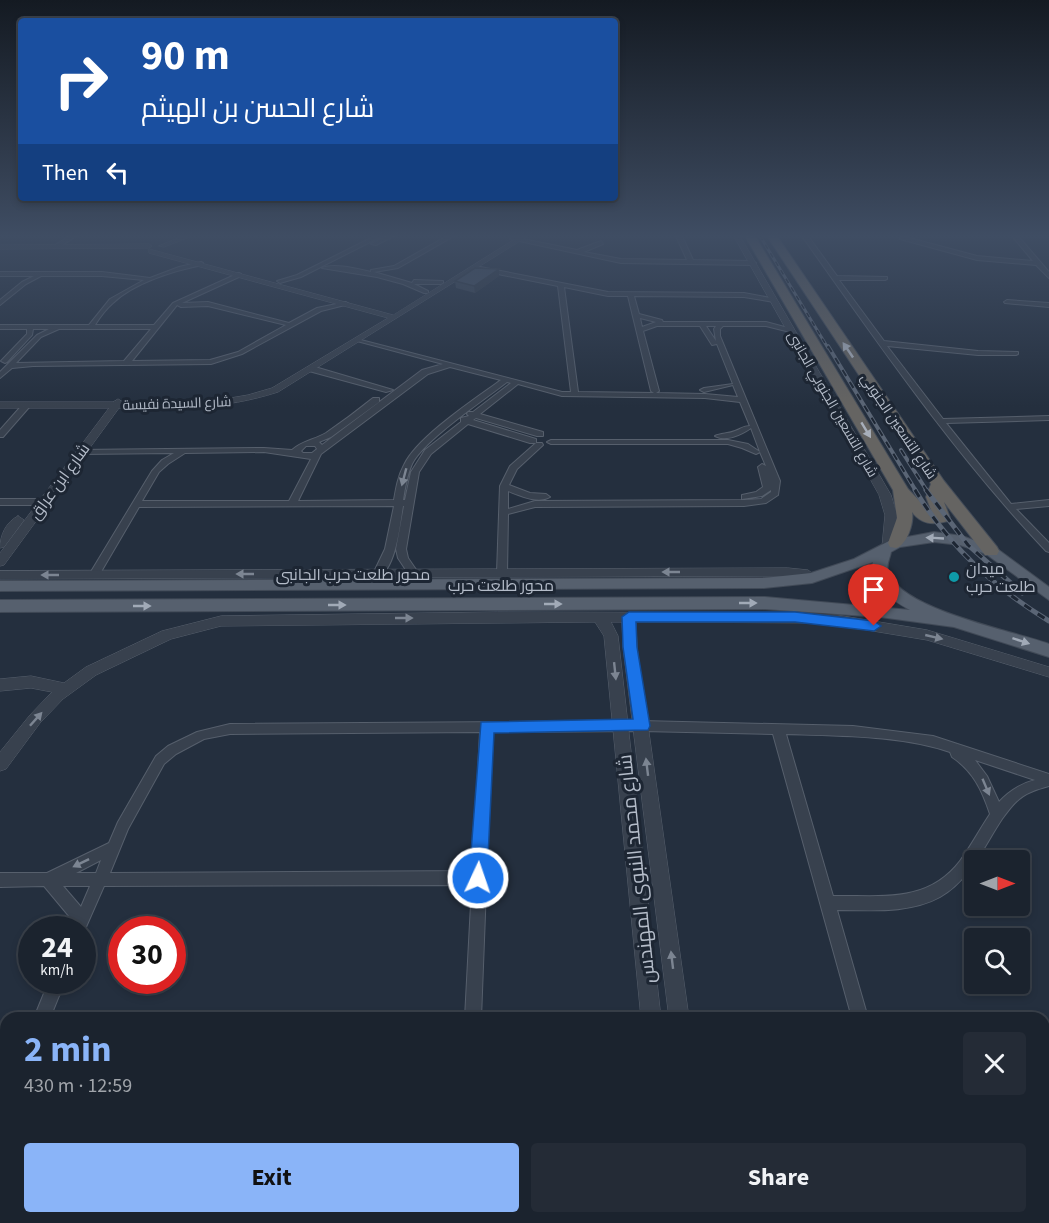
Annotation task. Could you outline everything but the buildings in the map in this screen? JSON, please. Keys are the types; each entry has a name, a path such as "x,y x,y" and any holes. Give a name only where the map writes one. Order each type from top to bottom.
{"highway":[{"name":"شارع التسعين الجنوبي","path":"784,293 901,490 905,518 889,546"},
{"name":"شارع التسعين الجنوبي","path":"810,293 938,484 991,551"},
{"path":"901,490 911,499 922,516 937,520 942,518 943,514 934,497 938,484"}],"main road":[{"name":"محور طلعت حرب","path":"0,586 109,587 304,580 413,579 735,584 812,579 851,567 889,546 915,538 943,538 991,551"},
{"name":"شارع التسعين الجنوبي","path":"889,546 880,558 880,570 892,590 916,608 952,622 1049,651"},
{"name":"شارع التسعين الجنوبي","path":"991,551 1049,596"},
{"path":"812,579 822,595 818,605"},
{"path":"59,606 69,598 72,586"},
{"path":"99,606 99,598 109,587"},
{"name":"محور طلعت حرب","path":"0,606 99,606 243,613 703,610 818,605 952,622"}],"street":[{"path":"0,303 12,293"},
{"path":"79,327 107,299 118,293"},
{"path":"91,327 99,314 124,293"},
{"path":"133,361 171,307 203,293"},
{"path":"133,361 181,305 203,293"},
{"path":"306,293 392,314"},
{"path":"324,293 392,314"},
{"name":"شارع السيدة نفيسة","path":"0,400 207,405 236,402 276,390 363,337 392,314 424,293"},
{"name":"شارع السيدة نفيسة","path":"0,405 207,401 251,393 278,381 430,293"},
{"path":"562,293 575,393"},
{"path":"564,303 574,295 582,293"},
{"path":"612,293 750,295 774,300"},
{"name":"شارع التسعين الجنوبي الجانبى","path":"770,293 888,502 891,522 889,546"},
{"path":"845,293 940,421 1009,507 1049,549"},
{"path":"631,295 655,391"},
{"path":"195,297 208,304 286,324"},
{"path":"19,357 30,360 195,363 225,359 316,309 323,298"},
{"path":"1007,302 1049,305"},
{"path":"181,305 208,304"},
{"path":"10,366 206,358 223,355 316,309 346,304"},
{"path":"636,315 659,321 762,320 775,318 781,313"},
{"path":"639,330 656,324 766,324 790,330"},
{"path":"503,513 535,504 744,497 765,491 768,483 747,428 740,400 730,385 710,333 702,324"},
{"path":"504,486 534,497 756,502 769,499 775,493 776,481 740,400 717,336 717,329 721,324"},
{"path":"0,327 155,327"},
{"path":"0,366 28,336 30,327"},
{"path":"0,376 39,336 61,327"},
{"path":"363,337 575,393 710,390 730,385"},
{"path":"363,337 515,383 575,393 705,396 740,400"},
{"path":"881,343 978,353 1016,353"},
{"path":"308,472 297,449 328,435 432,359"},
{"path":"292,503 320,452 425,372 451,364"},
{"path":"312,369 389,390"},
{"path":"413,579 401,549 415,472 422,458 505,381"},
{"path":"378,574 390,553 397,503 410,459 515,383"},
{"name":"شارع ابن عراق","path":"0,544 81,452 111,403"},
{"name":"شارع ابن عراق","path":"0,562 37,502 111,403"},
{"path":"0,435 27,405"},
{"path":"467,416 537,440 720,436 736,434 747,428"},
{"path":"940,421 1049,418"},
{"path":"550,439 728,442 756,452"},
{"path":"502,573 504,486 513,468 537,440"},
{"path":"81,452 264,450 319,444 320,452"},
{"path":"264,450 299,454 320,452"},
{"path":"94,575 156,471 159,456 154,451"},
{"path":"156,471 173,457 187,451"},
{"path":"0,502 37,502"},
{"path":"137,504 409,503"},
{"path":"1009,507 1049,503"},
{"name":"محور طلعت حرب الجانبى","path":"0,575 304,580 378,574 413,579 502,573 788,572 803,573 812,579"},
{"path":"498,611 629,617 703,610 825,618 927,635 1049,672"},
{"path":"0,764 35,719 66,689 91,671 167,635 243,613"},
{"name":"شارع محمد النبوى المهندس","path":"598,617 611,636 650,1012"},
{"name":"شارع محمد النبوى المهندس","path":"629,617 630,647 679,1012"},
{"path":"0,685 31,681 66,689"},
{"path":"84,916 114,847 160,760 172,750 201,735 230,729 642,726 854,731 933,741 1049,780"},
{"path":"473,1012 486,727"},
{"path":"778,729 858,1012"},
{"path":"933,741 973,764 987,788 997,816"},
{"path":"827,903 920,899 938,891 955,879 1007,799 1020,788 1031,783 1049,780"},
{"path":"48,880 114,847"},
{"path":"0,880 478,878"},
{"path":"48,880 74,916"},
{"path":"44,1012 52,994"}],"railway":[{"path":"795,293 828,348"},
{"path":"828,346 916,491"},
{"path":"901,450 927,491"},
{"path":"915,490 943,530 974,564 1009,594 1049,621"},
{"path":"926,490 968,545 1022,593"}],"place":[{"name":"ميدان طلعت حرب","path":"954,577"}],"route":[{"path":"478,878 486,727 642,726 630,647 629,617 825,618 874,626"}]}
